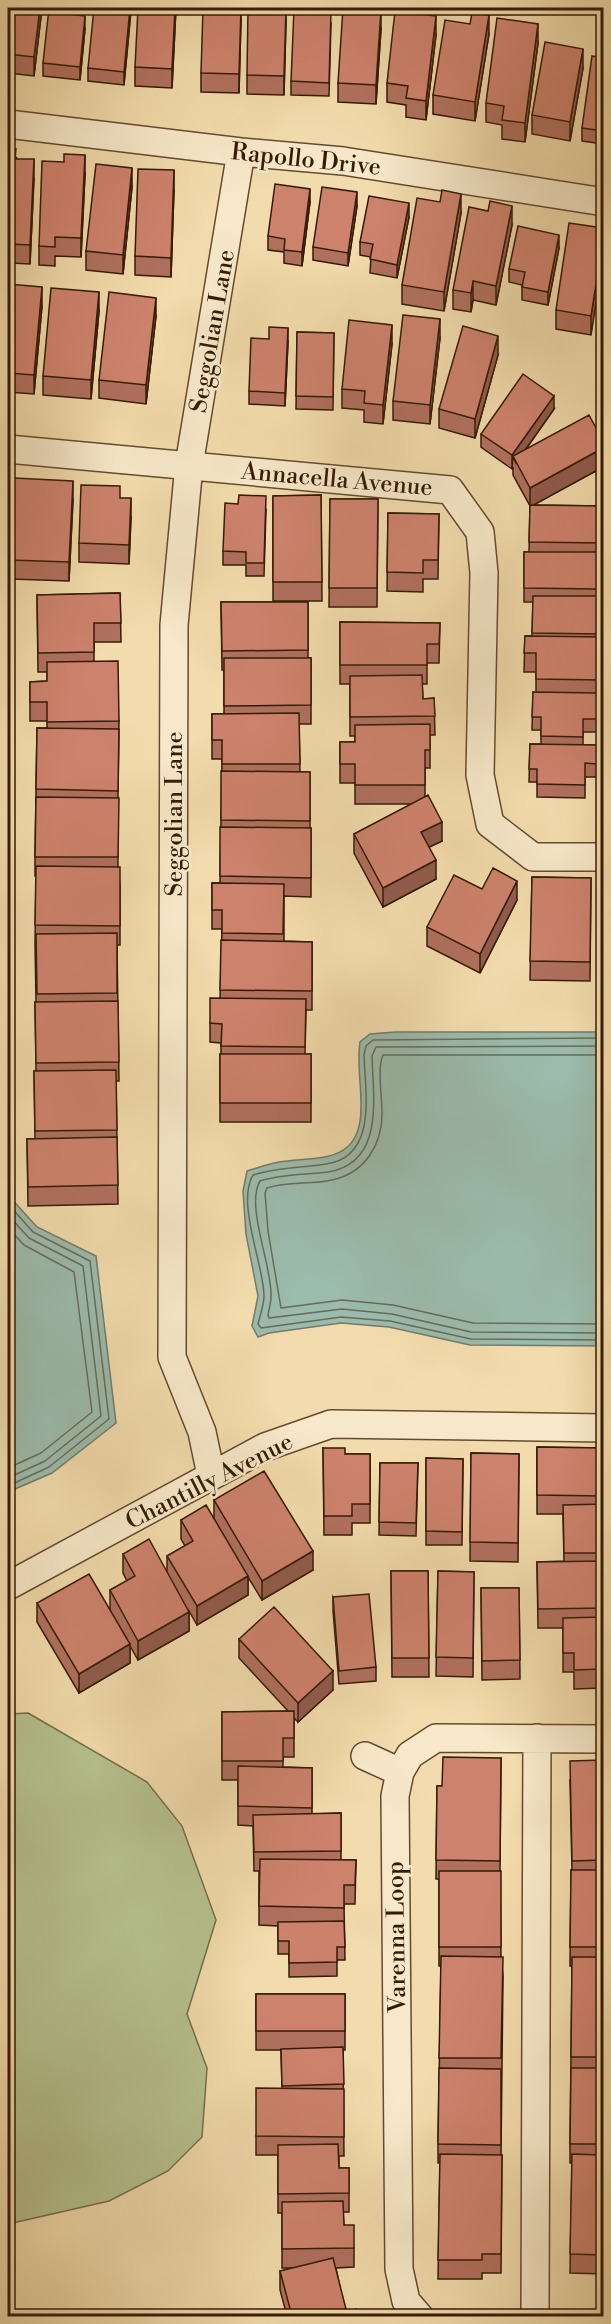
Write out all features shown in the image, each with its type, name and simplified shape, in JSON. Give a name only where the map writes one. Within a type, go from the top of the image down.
[{"type":"street","name":"Rapollo Drive","points":[[8,124],[241,152],[343,161],[603,202]]},
{"type":"street","name":"Seggolian Lane","points":[[211,1475],[202,1432],[172,1357],[174,625],[189,465],[241,152]]},
{"type":"street","name":"Annacella Avenue","points":[[8,449],[450,490],[480,532],[484,573],[480,776],[490,824],[533,857],[603,857]]},
{"type":"street","name":"Chantilly Avenue","points":[[8,1586],[265,1447],[331,1424],[603,1428]]},
{"type":"street","name":"Varenna Loop","points":[[418,2316],[406,2301],[399,2270],[394,1796],[400,1772],[410,1755],[436,1738],[603,1739]]},
{"type":"street","points":[[535,2316],[537,1738]]},
{"type":"street","points":[[365,1756],[400,1772]]},
{"type":"green space","points":[[28,1713],[147,1782],[182,1826],[216,1920],[187,2014],[207,2068],[202,2137],[168,2171],[109,2201],[8,2224],[8,1714]]},
{"type":"water","points":[[603,1032],[603,1346],[470,1345],[389,1327],[341,1323],[269,1333],[258,1337],[252,1326],[258,1296],[246,1234],[243,1191],[247,1171],[277,1162],[333,1155],[350,1144],[356,1134],[361,1112],[360,1042],[370,1034]]},
{"type":"water","points":[[8,1195],[37,1227],[96,1256],[116,1423],[52,1473],[8,1492]]},
{"type":"building","points":[[8,8],[40,8],[34,57],[8,54]]},
{"type":"building","points":[[49,8],[69,8],[68,14],[85,16],[80,67],[43,63]]},
{"type":"building","points":[[94,8],[130,8],[124,72],[88,68]]},
{"type":"building","points":[[138,8],[175,8],[172,69],[135,67]]},
{"type":"building","points":[[203,8],[241,8],[239,74],[201,73]]},
{"type":"building","points":[[248,8],[286,8],[284,76],[247,75]]},
{"type":"building","points":[[343,8],[381,10],[376,85],[338,83]]},
{"type":"building","points":[[294,9],[331,11],[329,83],[291,81]]},
{"type":"building","points":[[395,11],[436,16],[426,101],[406,98],[408,86],[387,83]]},
{"type":"building","points":[[472,13],[489,15],[475,102],[433,95],[445,20],[470,24]]},
{"type":"building","points":[[497,18],[538,24],[525,123],[502,120],[504,106],[486,103]]},
{"type":"building","points":[[545,42],[583,49],[570,122],[532,115]]},
{"type":"building","points":[[592,56],[603,58],[603,131],[582,128]]},
{"type":"building","points":[[8,148],[16,149],[15,159],[34,159],[30,245],[10,244]]},
{"type":"building","points":[[64,154],[85,155],[81,238],[55,237],[55,247],[39,246],[42,161],[64,162]]},
{"type":"building","points":[[96,164],[132,168],[123,255],[86,251]]},
{"type":"building","points":[[138,169],[174,170],[171,258],[135,256]]},
{"type":"building","points":[[275,184],[310,189],[302,252],[284,250],[285,239],[268,236]]},
{"type":"building","points":[[322,187],[357,192],[348,253],[313,247]]},
{"type":"building","points":[[442,190],[461,194],[444,292],[402,285],[417,198],[440,202]]},
{"type":"building","points":[[369,196],[409,203],[397,265],[370,259],[373,244],[360,242]]},
{"type":"building","points":[[490,201],[512,206],[496,286],[473,281],[471,293],[453,290],[469,207],[488,211]]},
{"type":"building","points":[[569,223],[603,228],[591,316],[556,310]]},
{"type":"building","points":[[518,226],[559,235],[548,292],[522,287],[525,272],[509,269]]},
{"type":"building","points":[[8,284],[42,287],[34,375],[8,373]]},
{"type":"building","points":[[51,288],[99,292],[91,380],[43,376]]},
{"type":"building","points":[[109,292],[156,298],[146,385],[99,380]]},
{"type":"building","points":[[403,315],[440,319],[430,405],[393,401]]},
{"type":"building","points":[[349,320],[392,325],[383,405],[364,403],[365,391],[342,389]]},
{"type":"building","points":[[463,326],[498,336],[475,419],[439,409]]},
{"type":"building","points":[[269,327],[288,328],[285,393],[249,391],[251,338],[269,339]]},
{"type":"building","points":[[297,332],[334,333],[333,397],[296,396]]},
{"type":"building","points":[[523,374],[554,396],[512,455],[481,434]]},
{"type":"building","points":[[589,415],[603,441],[603,448],[530,488],[513,456]]},
{"type":"building","points":[[14,478],[73,481],[69,562],[11,560]]},
{"type":"building","points":[[81,485],[120,486],[120,498],[131,498],[129,545],[79,543]]},
{"type":"building","points":[[239,495],[266,496],[264,563],[246,563],[246,552],[223,551],[225,503],[238,504]]},
{"type":"building","points":[[321,495],[322,582],[273,582],[273,496]]},
{"type":"building","points":[[330,499],[378,499],[377,588],[329,588]]},
{"type":"building","points":[[530,505],[603,506],[603,543],[529,542]]},
{"type":"building","points":[[388,513],[439,514],[438,560],[423,560],[423,573],[387,572]]},
{"type":"building","points":[[524,552],[599,552],[598,589],[524,588]]},
{"type":"building","points":[[120,593],[121,623],[94,623],[94,652],[38,653],[37,595]]},
{"type":"building","points":[[533,596],[603,596],[602,634],[532,633]]},
{"type":"building","points":[[221,602],[308,602],[308,650],[222,651]]},
{"type":"building","points":[[340,622],[440,623],[439,644],[427,644],[427,665],[340,665]]},
{"type":"building","points":[[525,636],[603,637],[603,680],[536,679],[536,653],[524,653]]},
{"type":"building","points":[[224,658],[311,658],[311,705],[224,706]]},
{"type":"building","points":[[118,661],[119,721],[47,722],[47,702],[30,702],[30,682],[47,681],[47,662]]},
{"type":"building","points":[[422,675],[423,699],[434,698],[435,716],[350,717],[350,676]]},
{"type":"building","points":[[533,692],[597,693],[597,719],[583,719],[583,737],[541,736],[541,717],[532,717]]},
{"type":"building","points":[[299,713],[300,764],[222,764],[222,740],[212,740],[212,714]]},
{"type":"building","points":[[430,724],[430,750],[425,750],[425,785],[355,785],[355,764],[340,764],[340,742],[355,742],[355,725]]},
{"type":"building","points":[[37,728],[119,729],[118,791],[36,789]]},
{"type":"building","points":[[530,744],[597,745],[597,764],[585,763],[585,785],[537,784],[537,769],[529,769]]},
{"type":"building","points":[[221,771],[310,772],[310,821],[221,820]]},
{"type":"building","points":[[428,795],[442,822],[421,832],[436,860],[383,888],[354,834]]},
{"type":"building","points":[[36,797],[119,798],[118,857],[35,857]]},
{"type":"building","points":[[220,827],[311,828],[311,878],[220,876]]},
{"type":"building","points":[[36,866],[120,867],[120,926],[35,925]]},
{"type":"building","points":[[493,868],[517,881],[480,954],[427,927],[454,875],[482,889]]},
{"type":"building","points":[[532,877],[591,878],[590,962],[530,961]]},
{"type":"building","points":[[599,878],[603,878],[603,959],[600,959]]},
{"type":"building","points":[[212,883],[284,884],[283,934],[222,933],[222,910],[212,910]]},
{"type":"building","points":[[117,933],[117,993],[37,994],[36,934]]},
{"type":"building","points":[[221,940],[312,942],[312,991],[220,990]]},
{"type":"building","points":[[210,998],[306,999],[305,1047],[221,1046],[222,1024],[210,1023]]},
{"type":"building","points":[[118,1001],[119,1062],[36,1063],[35,1002]]},
{"type":"building","points":[[220,1054],[311,1054],[311,1103],[220,1103]]},
{"type":"building","points":[[116,1070],[117,1130],[35,1131],[34,1071]]},
{"type":"building","points":[[117,1137],[118,1185],[28,1187],[27,1139]]},
{"type":"building","points":[[537,1447],[603,1448],[603,1496],[537,1495]]},
{"type":"building","points":[[323,1448],[345,1448],[345,1454],[370,1454],[370,1504],[352,1504],[352,1516],[324,1516]]},
{"type":"building","points":[[471,1453],[519,1454],[518,1543],[470,1542]]},
{"type":"building","points":[[426,1458],[463,1459],[462,1532],[426,1531]]},
{"type":"building","points":[[380,1463],[418,1463],[416,1523],[379,1522]]},
{"type":"building","points":[[264,1471],[313,1551],[262,1581],[214,1500]]},
{"type":"building","points":[[603,1504],[603,1553],[564,1553],[563,1505]]},
{"type":"building","points":[[206,1505],[248,1576],[197,1606],[167,1556],[193,1541],[181,1520]]},
{"type":"building","points":[[149,1539],[189,1612],[138,1641],[110,1590],[135,1576],[123,1554]]},
{"type":"building","points":[[603,1561],[603,1608],[538,1609],[537,1562]]},
{"type":"building","points":[[391,1571],[428,1571],[429,1658],[392,1658]]},
{"type":"building","points":[[438,1571],[474,1572],[473,1658],[436,1657]]},
{"type":"building","points":[[89,1574],[130,1644],[79,1674],[37,1603]]},
{"type":"building","points":[[481,1588],[519,1588],[520,1660],[482,1661]]},
{"type":"building","points":[[369,1594],[376,1667],[339,1671],[333,1597]]},
{"type":"building","points":[[274,1607],[333,1671],[298,1703],[239,1639]]},
{"type":"building","points":[[603,1617],[603,1669],[574,1670],[574,1653],[563,1653],[563,1618]]},
{"type":"building","points":[[294,1711],[294,1738],[283,1738],[283,1761],[222,1761],[222,1712]]},
{"type":"building","points":[[443,1757],[501,1758],[500,1861],[436,1860],[437,1786],[442,1786]]},
{"type":"building","points":[[603,1760],[603,1860],[572,1861],[570,1761]]},
{"type":"building","points":[[238,1766],[312,1768],[312,1808],[238,1806]]},
{"type":"building","points":[[341,1813],[341,1851],[254,1852],[253,1815]]},
{"type":"building","points":[[260,1859],[356,1860],[355,1885],[344,1885],[344,1908],[259,1906]]},
{"type":"building","points":[[571,1870],[603,1870],[603,1947],[570,1947]]},
{"type":"building","points":[[439,1871],[501,1871],[501,1947],[439,1947]]},
{"type":"building","points":[[344,1921],[345,1947],[337,1947],[337,1962],[289,1963],[289,1941],[278,1941],[278,1922]]},
{"type":"building","points":[[441,1956],[503,1957],[501,2058],[439,2058]]},
{"type":"building","points":[[572,1957],[603,1957],[603,2057],[571,2057]]},
{"type":"building","points":[[256,1994],[345,1994],[345,2031],[256,2031]]},
{"type":"building","points":[[343,2047],[344,2084],[282,2086],[281,2049]]},
{"type":"building","points":[[439,2068],[501,2069],[501,2145],[438,2144]]},
{"type":"building","points":[[571,2068],[603,2068],[603,2144],[570,2144]]},
{"type":"building","points":[[256,2088],[344,2089],[344,2137],[256,2136]]},
{"type":"building","points":[[338,2144],[339,2168],[349,2168],[349,2193],[278,2194],[278,2145]]},
{"type":"building","points":[[440,2154],[502,2155],[501,2254],[482,2254],[482,2260],[438,2260]]},
{"type":"building","points":[[572,2154],[603,2155],[603,2255],[570,2254]]},
{"type":"building","points":[[343,2201],[344,2225],[354,2225],[354,2248],[282,2249],[282,2202]]},
{"type":"building","points":[[333,2258],[346,2309],[314,2316],[292,2316],[280,2271]]},
{"type":"building","points":[[356,2309],[367,2316],[350,2316]]}]
